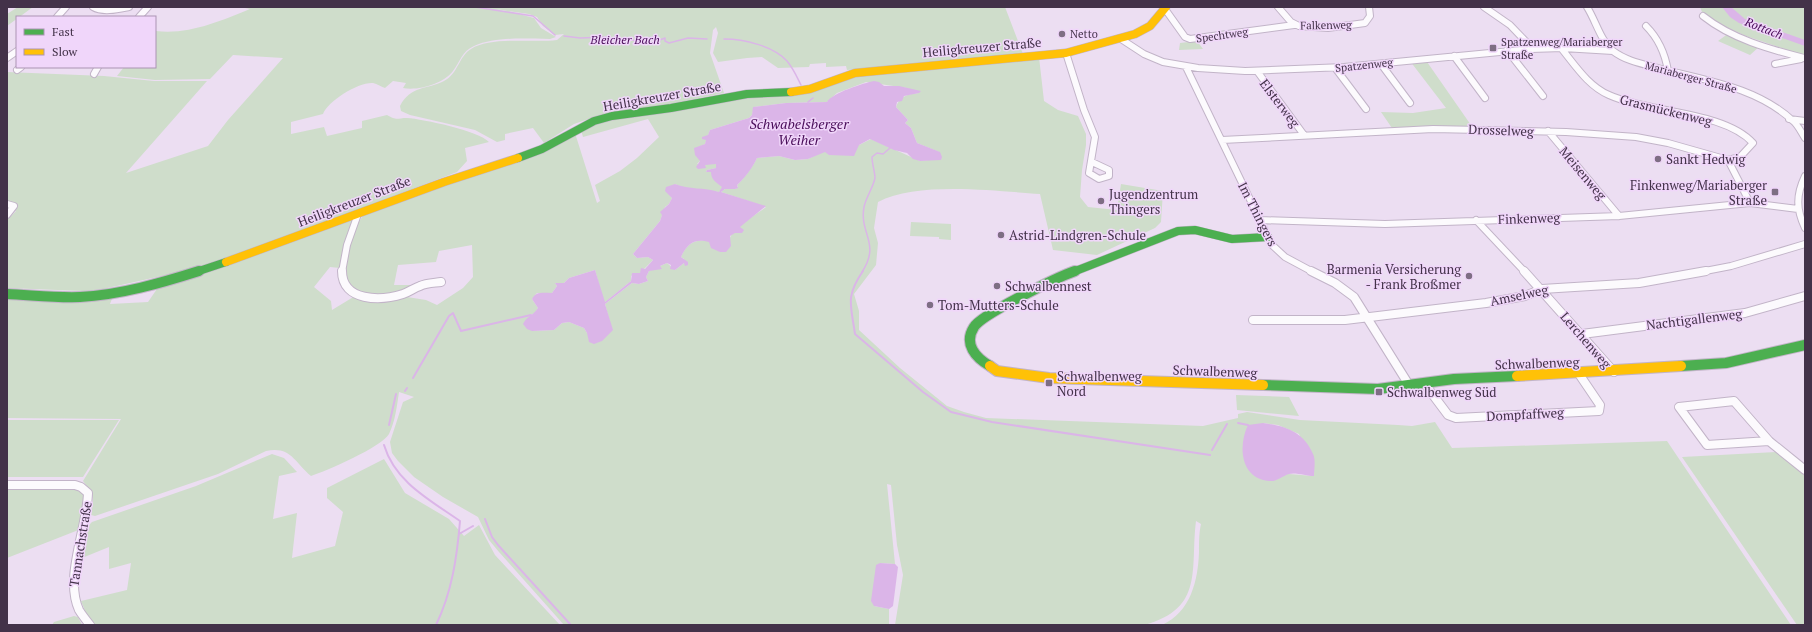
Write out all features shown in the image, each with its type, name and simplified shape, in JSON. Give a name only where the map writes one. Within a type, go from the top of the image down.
[{"type":"street","points":[[58,16],[66,7]]},
{"type":"street","points":[[94,7],[113,10],[129,7]]},
{"type":"street","points":[[140,16],[148,7]]},
{"type":"street","name":"Falkenweg","points":[[1278,7],[1294,25],[1306,27],[1355,25],[1369,20],[1369,7]]},
{"type":"street","points":[[1484,7],[1510,25],[1532,49]]},
{"type":"street","name":"Mariaberger Straße","points":[[1587,7],[1605,44],[1613,51],[1626,58],[1668,71],[1746,92],[1770,105],[1789,119],[1805,138]]},
{"type":"street","name":"Spechtweg","points":[[1166,8],[1185,37],[1190,39],[1294,25]]},
{"type":"street","name":"Heiligkreuzer Straße","points":[[7,294],[79,297],[118,291],[184,276],[220,265],[462,174],[536,151],[594,121],[612,116],[672,108],[748,94],[794,92],[810,89],[855,73],[1066,53],[1121,39],[1150,26],[1166,8]]},
{"type":"street","points":[[1703,16],[1715,25],[1736,34],[1784,53],[1804,58]]},
{"type":"street","points":[[1646,26],[1654,34],[1663,49],[1668,71]]},
{"type":"street","name":"Spatzenweg","points":[[1121,39],[1151,58],[1186,67],[1208,70],[1257,71],[1336,68],[1507,50],[1561,48],[1613,51]]},
{"type":"street","name":"Grasmückenweg","points":[[1561,48],[1587,79],[1606,94],[1630,103],[1729,126],[1748,136],[1753,143],[1744,154],[1736,159],[1728,160]]},
{"type":"street","points":[[1507,50],[1543,96]]},
{"type":"street","points":[[7,58],[16,52]]},
{"type":"street","points":[[1066,53],[1084,110],[1095,138],[1092,162]]},
{"type":"street","points":[[1454,56],[1485,98]]},
{"type":"street","points":[[1775,64],[1804,58]]},
{"type":"street","points":[[1382,64],[1410,103]]},
{"type":"street","name":"Im Thingers","points":[[1186,67],[1272,245],[1284,257],[1346,289],[1354,297],[1409,384]]},
{"type":"street","points":[[94,74],[97,68]]},
{"type":"street","points":[[1336,68],[1366,109]]},
{"type":"street","name":"Elsterweg","points":[[1257,71],[1304,135]]},
{"type":"street","points":[[1789,119],[1805,121]]},
{"type":"street","name":"Drosselweg","points":[[1222,140],[1434,129],[1609,133],[1668,143],[1728,160]]},
{"type":"street","name":"Meisenweg","points":[[1548,131],[1618,216]]},
{"type":"street","points":[[1728,160],[1733,166],[1743,192],[1750,203]]},
{"type":"street","points":[[1805,176],[1796,194],[1798,208],[1805,228]]},
{"type":"street","name":"Finkenweg","points":[[1260,220],[1355,224],[1618,216],[1750,203],[1798,208]]},
{"type":"street","points":[[7,204],[14,206],[14,208],[7,215]]},
{"type":"street","points":[[358,214],[349,238],[343,264],[342,278],[345,284],[354,293],[362,296],[392,296],[411,291],[417,286],[441,282]]},
{"type":"street","name":"Lerchenweg","points":[[1476,220],[1542,289],[1614,372]]},
{"type":"street","name":"Schwalbenweg","points":[[1268,237],[1232,239],[1186,229],[1178,230],[1146,242],[1064,275],[998,309],[974,326],[970,338],[972,351],[978,359],[997,371],[1049,378],[1320,388],[1378,388],[1454,379],[1614,372],[1726,363],[1805,345]]},
{"type":"street","name":"Amselweg","points":[[1253,320],[1312,322],[1345,320],[1486,303],[1525,296],[1542,289],[1639,283],[1731,266],[1805,244]]},
{"type":"street","name":"Nachtigallenweg","points":[[1582,334],[1745,314],[1805,296]]},
{"type":"street","name":"Dompfaffweg","points":[[1424,383],[1448,415],[1456,418],[1599,411],[1600,405],[1579,374]]},
{"type":"street","points":[[1769,441],[1707,445],[1680,407],[1734,401],[1769,441],[1805,470]]},
{"type":"street","name":"Tannachstraße","points":[[7,485],[75,485],[81,487],[88,493],[88,505],[76,560],[73,592],[82,616],[90,625]]},
{"type":"green space","points":[[18,7],[33,7],[21,16],[16,16],[16,19],[7,26],[7,14]]},
{"type":"green space","points":[[240,7],[473,7],[503,10],[534,18],[541,28],[556,37],[550,39],[502,39],[483,43],[470,48],[449,76],[430,86],[409,89],[403,88],[406,83],[393,81],[385,88],[373,83],[367,84],[344,93],[326,109],[323,114],[291,122],[291,134],[324,127],[327,136],[362,128],[362,121],[387,115],[395,119],[415,119],[450,126],[474,134],[489,142],[465,148],[467,161],[457,172],[278,240],[219,261],[184,271],[103,289],[83,291],[7,288],[7,220],[16,211],[7,206],[7,72],[104,76],[154,81],[207,81],[126,173],[208,146],[228,120],[283,58],[233,55],[210,79],[155,80],[117,76],[123,68],[156,68],[156,31],[168,32],[192,29],[216,22],[250,9]]},
{"type":"green space","points":[[478,7],[1005,7],[1023,54],[847,70],[846,66],[826,67],[826,63],[810,64],[809,67],[778,68],[762,57],[718,62],[713,53],[718,33],[716,27],[713,30],[710,53],[724,93],[670,104],[609,112],[574,124],[544,143],[533,128],[505,134],[505,140],[497,142],[475,130],[410,115],[401,111],[400,106],[404,99],[414,91],[438,84],[449,78],[456,70],[467,52],[479,45],[501,41],[557,40],[564,34],[555,35],[543,26],[537,17],[529,14]]},
{"type":"green space","points":[[1700,7],[1805,7],[1805,56],[1746,36],[1704,17]]},
{"type":"green space","points":[[1729,33],[1760,46],[1750,55],[1718,41]]},
{"type":"green space","points":[[1197,41],[1203,49],[1179,50],[1180,43]]},
{"type":"green space","points":[[1039,57],[1044,101],[1058,110],[1078,116],[1086,134],[1080,197],[1088,207],[1117,210],[1121,184],[1163,191],[1161,222],[1155,228],[1097,255],[1053,250],[1040,194],[935,189],[913,191],[878,202],[874,228],[878,243],[876,265],[854,294],[859,311],[859,330],[900,368],[947,406],[986,418],[1203,426],[1238,418],[1238,414],[1247,412],[1300,420],[1412,426],[1435,422],[1452,448],[1667,441],[1791,625],[1162,625],[1180,612],[1191,594],[1197,573],[1201,524],[1196,521],[1193,570],[1191,585],[1186,597],[1177,609],[1164,618],[1144,625],[895,625],[903,575],[897,545],[891,485],[887,484],[895,564],[880,563],[874,606],[889,609],[889,625],[564,625],[489,540],[478,517],[443,497],[414,477],[392,453],[390,442],[403,402],[414,397],[399,392],[393,424],[389,434],[384,439],[365,452],[311,476],[292,456],[287,453],[274,450],[266,451],[218,474],[95,516],[91,515],[93,500],[92,493],[83,481],[121,419],[7,418],[7,297],[113,296],[110,304],[148,302],[159,286],[353,218],[354,219],[340,268],[330,267],[314,287],[331,301],[332,310],[355,296],[385,299],[407,297],[426,300],[437,305],[463,288],[473,277],[472,245],[439,251],[436,262],[398,265],[394,285],[413,285],[402,293],[364,295],[351,288],[345,277],[350,244],[356,227],[365,214],[464,176],[523,160],[575,133],[597,203],[600,201],[595,185],[620,171],[637,158],[659,137],[648,119],[583,137],[581,130],[615,118],[672,111],[749,96],[811,92],[862,75]],"holes":[[[866,82],[907,88],[919,93],[905,96],[900,100],[896,107],[908,120],[905,123],[911,128],[917,143],[939,152],[928,160],[920,161],[871,139],[859,145],[822,152],[808,159],[795,160],[779,156],[757,158],[748,173],[737,185],[738,187],[735,189],[725,189],[721,192],[766,207],[734,231],[729,242],[707,240],[695,242],[685,249],[681,257],[684,259],[684,263],[675,270],[667,263],[649,271],[646,277],[648,281],[639,284],[632,283],[605,304],[612,330],[587,333],[584,328],[569,322],[562,323],[554,330],[532,331],[530,315],[535,313],[538,308],[532,299],[537,293],[552,293],[557,286],[555,283],[564,283],[569,278],[595,270],[604,303],[631,281],[631,276],[636,273],[640,273],[653,260],[648,257],[637,258],[633,254],[660,221],[665,207],[669,204],[672,198],[669,194],[675,184],[685,188],[719,192],[723,187],[712,172],[706,172],[707,170],[716,168],[716,164],[697,164],[700,161],[699,147],[705,144],[710,130],[749,118],[752,115],[754,107],[786,103],[827,102],[837,93]],[[1263,423],[1278,425],[1299,434],[1313,476],[1289,474]]]},
{"type":"green space","points":[[1425,59],[1473,128],[1394,131],[1381,112],[1413,113],[1446,108],[1410,61]]},
{"type":"green space","points":[[911,222],[951,224],[951,240],[939,239],[939,237],[910,236]]},
{"type":"green space","points":[[1236,395],[1289,397],[1299,416],[1237,410]]},
{"type":"green space","points":[[7,420],[119,420],[83,477],[7,477]]},
{"type":"green space","points":[[1776,452],[1805,476],[1805,625],[1797,625],[1682,457]]},
{"type":"green space","points":[[272,454],[284,458],[297,472],[279,476],[273,519],[297,513],[292,558],[335,546],[343,512],[327,498],[327,488],[384,459],[405,493],[449,519],[464,536],[479,525],[495,555],[560,625],[96,625],[90,620],[81,601],[127,590],[131,563],[109,569],[109,547],[82,558],[87,527],[92,522],[196,486]]},
{"type":"green space","points":[[7,488],[75,489],[82,491],[85,495],[81,529],[7,558]]},
{"type":"green space","points":[[74,616],[78,617],[82,625],[52,625],[54,622]]},
{"type":"water","name":"Schwabelsberger Weiher","points":[[874,81],[879,82],[884,86],[899,86],[921,91],[919,93],[904,96],[902,101],[897,102],[896,107],[908,120],[905,123],[911,128],[917,143],[940,152],[942,157],[941,160],[920,161],[913,159],[907,153],[894,150],[870,139],[859,145],[854,156],[829,155],[825,152],[808,159],[795,160],[779,156],[757,158],[743,180],[737,185],[738,188],[725,189],[721,192],[766,206],[740,227],[744,230],[742,233],[735,233],[730,236],[731,246],[726,252],[720,252],[711,248],[709,242],[699,241],[692,243],[681,257],[688,262],[688,265],[685,266],[684,263],[675,270],[670,269],[671,265],[667,263],[660,266],[662,269],[649,271],[646,277],[648,281],[639,284],[632,283],[605,304],[613,330],[602,341],[594,344],[589,342],[584,328],[569,322],[562,323],[554,330],[532,331],[527,329],[523,324],[526,319],[538,308],[532,299],[534,296],[540,293],[552,293],[557,286],[555,283],[564,283],[569,278],[595,270],[605,302],[631,281],[632,273],[640,273],[641,268],[645,269],[653,260],[648,257],[637,258],[633,254],[660,221],[662,215],[660,212],[669,204],[672,198],[665,191],[666,187],[675,184],[719,192],[722,187],[713,179],[711,172],[706,172],[707,170],[716,168],[716,164],[705,165],[706,168],[698,169],[696,167],[700,161],[695,155],[694,148],[705,144],[706,140],[702,139],[702,137],[708,135],[710,130],[749,118],[752,115],[753,107],[786,103],[827,102],[841,92]]},
{"type":"water","points":[[1263,423],[1286,428],[1299,435],[1304,440],[1314,456],[1314,476],[1292,474],[1286,475],[1275,481],[1269,481],[1259,479],[1252,474],[1247,468],[1244,460],[1243,442],[1248,425]]},
{"type":"water","points":[[880,563],[895,564],[898,567],[893,606],[889,609],[874,606],[871,601],[876,565]]},
{"type":"waterway","name":"Bleicher Bach","points":[[475,7],[533,16],[555,35]]},
{"type":"waterway","name":"Rottach","points":[[1726,7],[1733,15],[1742,21],[1805,43]]},
{"type":"waterway","name":"Bleicher Bach","points":[[564,36],[580,38],[607,37],[607,40],[615,38],[619,41],[657,37],[657,41],[665,38],[665,41],[669,43],[688,38],[707,39]]},
{"type":"waterway","name":"Bleicher Bach","points":[[724,39],[740,40],[758,44],[774,51],[787,61],[801,85]]},
{"type":"waterway","name":"Bleicher Bach","points":[[808,102],[813,98]]},
{"type":"waterway","points":[[862,272],[870,253],[870,246],[863,216],[865,203],[875,178],[872,157],[877,153],[883,154],[890,148]]},
{"type":"waterway","points":[[863,271],[857,280],[851,301],[855,334],[923,392],[951,412],[992,422],[1210,455]]},
{"type":"waterway","points":[[413,378],[449,316],[453,313],[461,331],[531,315]]},
{"type":"waterway","points":[[389,425],[396,394]]},
{"type":"waterway","points":[[1238,423],[1248,425]]},
{"type":"waterway","points":[[1212,450],[1227,424]]},
{"type":"waterway","points":[[384,445],[396,470],[405,480],[415,489],[460,521],[453,574],[442,613],[436,625]]},
{"type":"waterway","points":[[485,519],[492,537],[498,545],[570,624]]},
{"type":"waterway","points":[[459,534],[473,526]]},
{"type":"traffic: fast","points":[[518,158],[542,149],[594,121],[612,116],[671,108],[747,94],[791,92]]},
{"type":"traffic: fast","points":[[990,366],[978,359],[972,351],[970,338],[974,326],[998,309],[1064,275],[1178,231],[1195,230],[1232,239],[1268,237]]},
{"type":"traffic: fast","points":[[7,294],[62,297],[99,295],[155,284],[226,262]]},
{"type":"traffic: fast","points":[[1681,366],[1726,363],[1805,345]]},
{"type":"traffic: fast","points":[[1263,385],[1378,389],[1454,379],[1517,376]]},
{"type":"traffic: slow","points":[[791,92],[810,89],[855,73],[1066,53],[1135,34],[1150,26],[1166,7]]},
{"type":"traffic: slow","points":[[226,262],[444,182],[518,158]]},
{"type":"traffic: slow","points":[[990,366],[997,371],[1049,378],[1263,385]]},
{"type":"traffic: slow","points":[[1517,376],[1681,366]]},
{"type":"place","name":"Netto","points":[[1062,34]]},
{"type":"place","name":"Spatzenweg/Mariaberger Straße","points":[[1493,48]]},
{"type":"place","name":"Sankt Hedwig","points":[[1658,159]]},
{"type":"place","name":"Finkenweg/Mariaberger Straße","points":[[1775,192]]},
{"type":"place","name":"Jugendzentrum Thingers","points":[[1101,201]]},
{"type":"place","name":"Astrid-Lindgren-Schule","points":[[1001,235]]},
{"type":"place","name":"Barmenia Versicherung - Frank Broßmer","points":[[1469,276]]},
{"type":"place","name":"Schwalbennest","points":[[997,286]]},
{"type":"place","name":"Tom-Mutters-Schule","points":[[930,305]]},
{"type":"place","name":"Schwalbenweg Nord","points":[[1049,383]]},
{"type":"place","name":"Schwalbenweg Süd","points":[[1379,392]]}]
